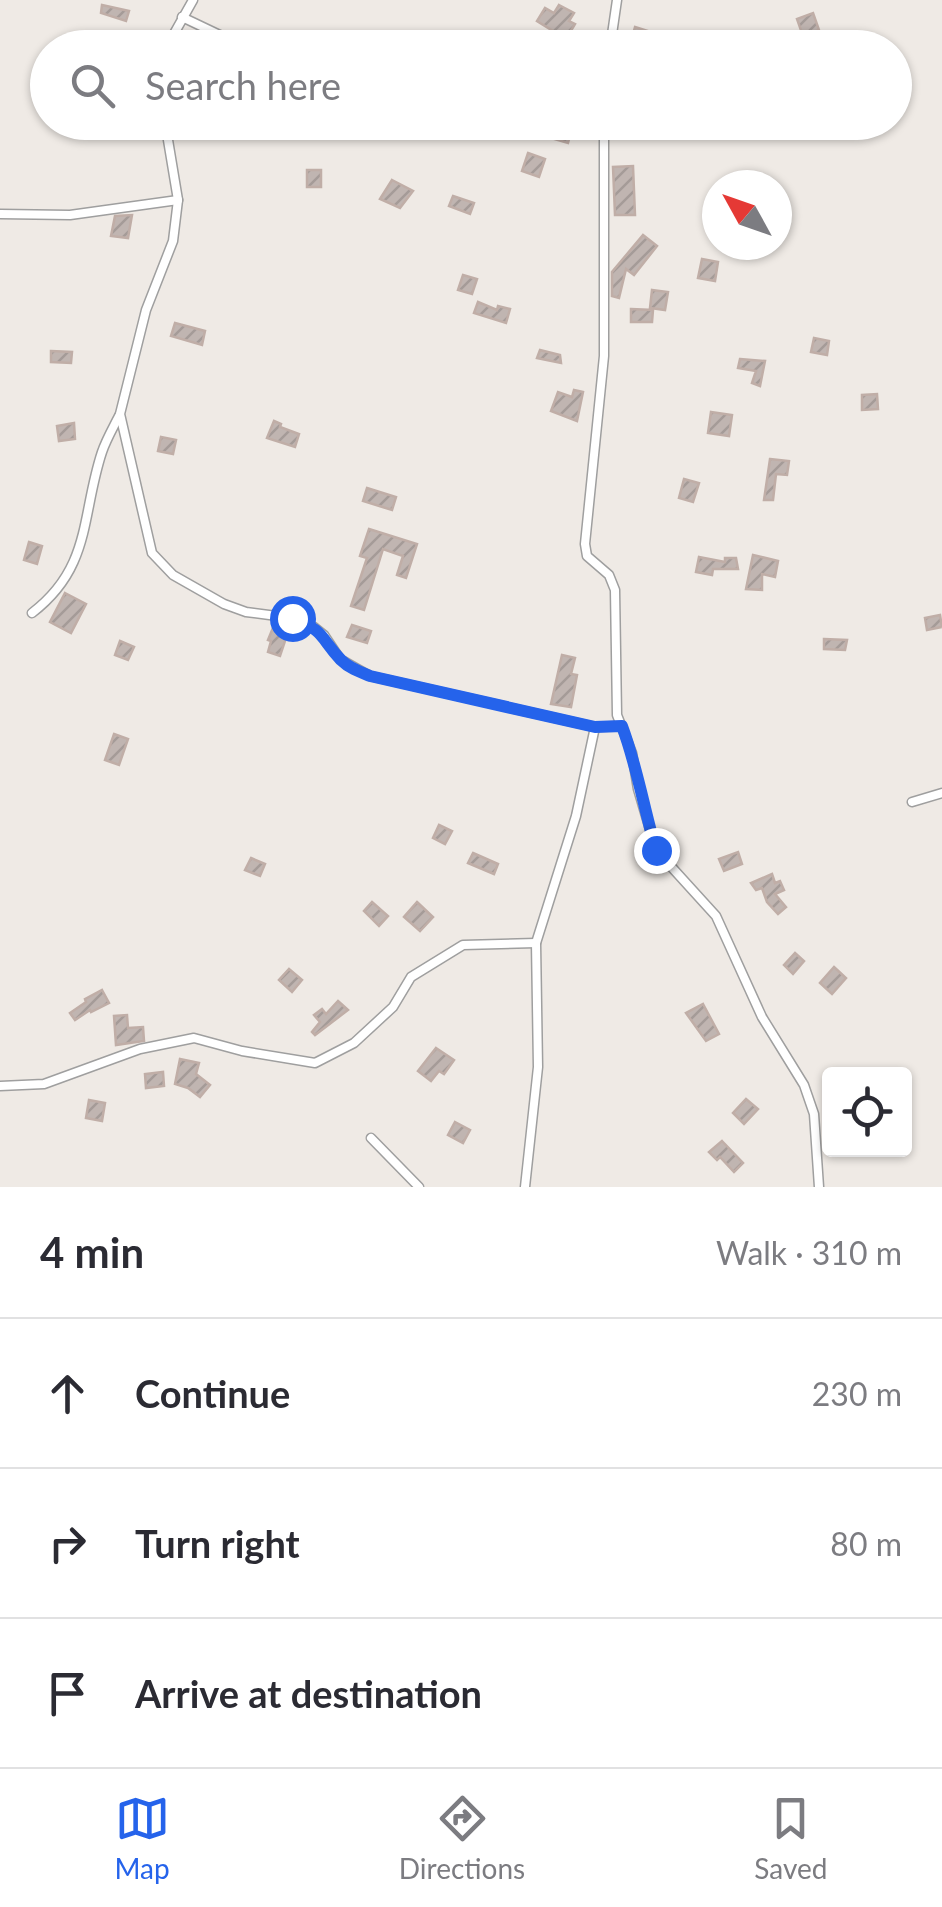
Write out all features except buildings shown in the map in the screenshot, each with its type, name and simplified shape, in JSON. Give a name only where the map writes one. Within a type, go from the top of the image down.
[{"type":"street","points":[[175,30],[193,0]]},
{"type":"street","points":[[613,30],[617,0]]},
{"type":"street","points":[[182,17],[209,30]]},
{"type":"street","points":[[32,613],[52,598],[80,551],[102,451],[120,414],[146,310],[173,241],[178,200],[168,140]]},
{"type":"street","points":[[604,140],[604,356],[585,544],[587,556],[609,575],[615,590],[617,715],[632,752],[638,790],[656,850],[716,916],[762,1017],[804,1085],[814,1114],[819,1187]]},
{"type":"street","points":[[0,214],[70,215],[178,200]]},
{"type":"street","points":[[120,414],[152,553],[173,575],[246,612],[292,618],[314,626],[340,659],[370,676],[595,727],[622,726]]},
{"type":"street","points":[[525,1187],[538,1067],[536,943],[576,816],[595,727]]},
{"type":"street","points":[[912,802],[942,793]]},
{"type":"street","points":[[0,1086],[44,1084],[140,1050],[194,1038],[314,1063],[354,1044],[393,1007],[411,978],[463,944],[536,943]]},
{"type":"street","points":[[372,1138],[418,1187]]},
{"type":"route","points":[[292,618],[314,626],[340,659],[370,676],[595,727],[622,726],[656,850]]}]
